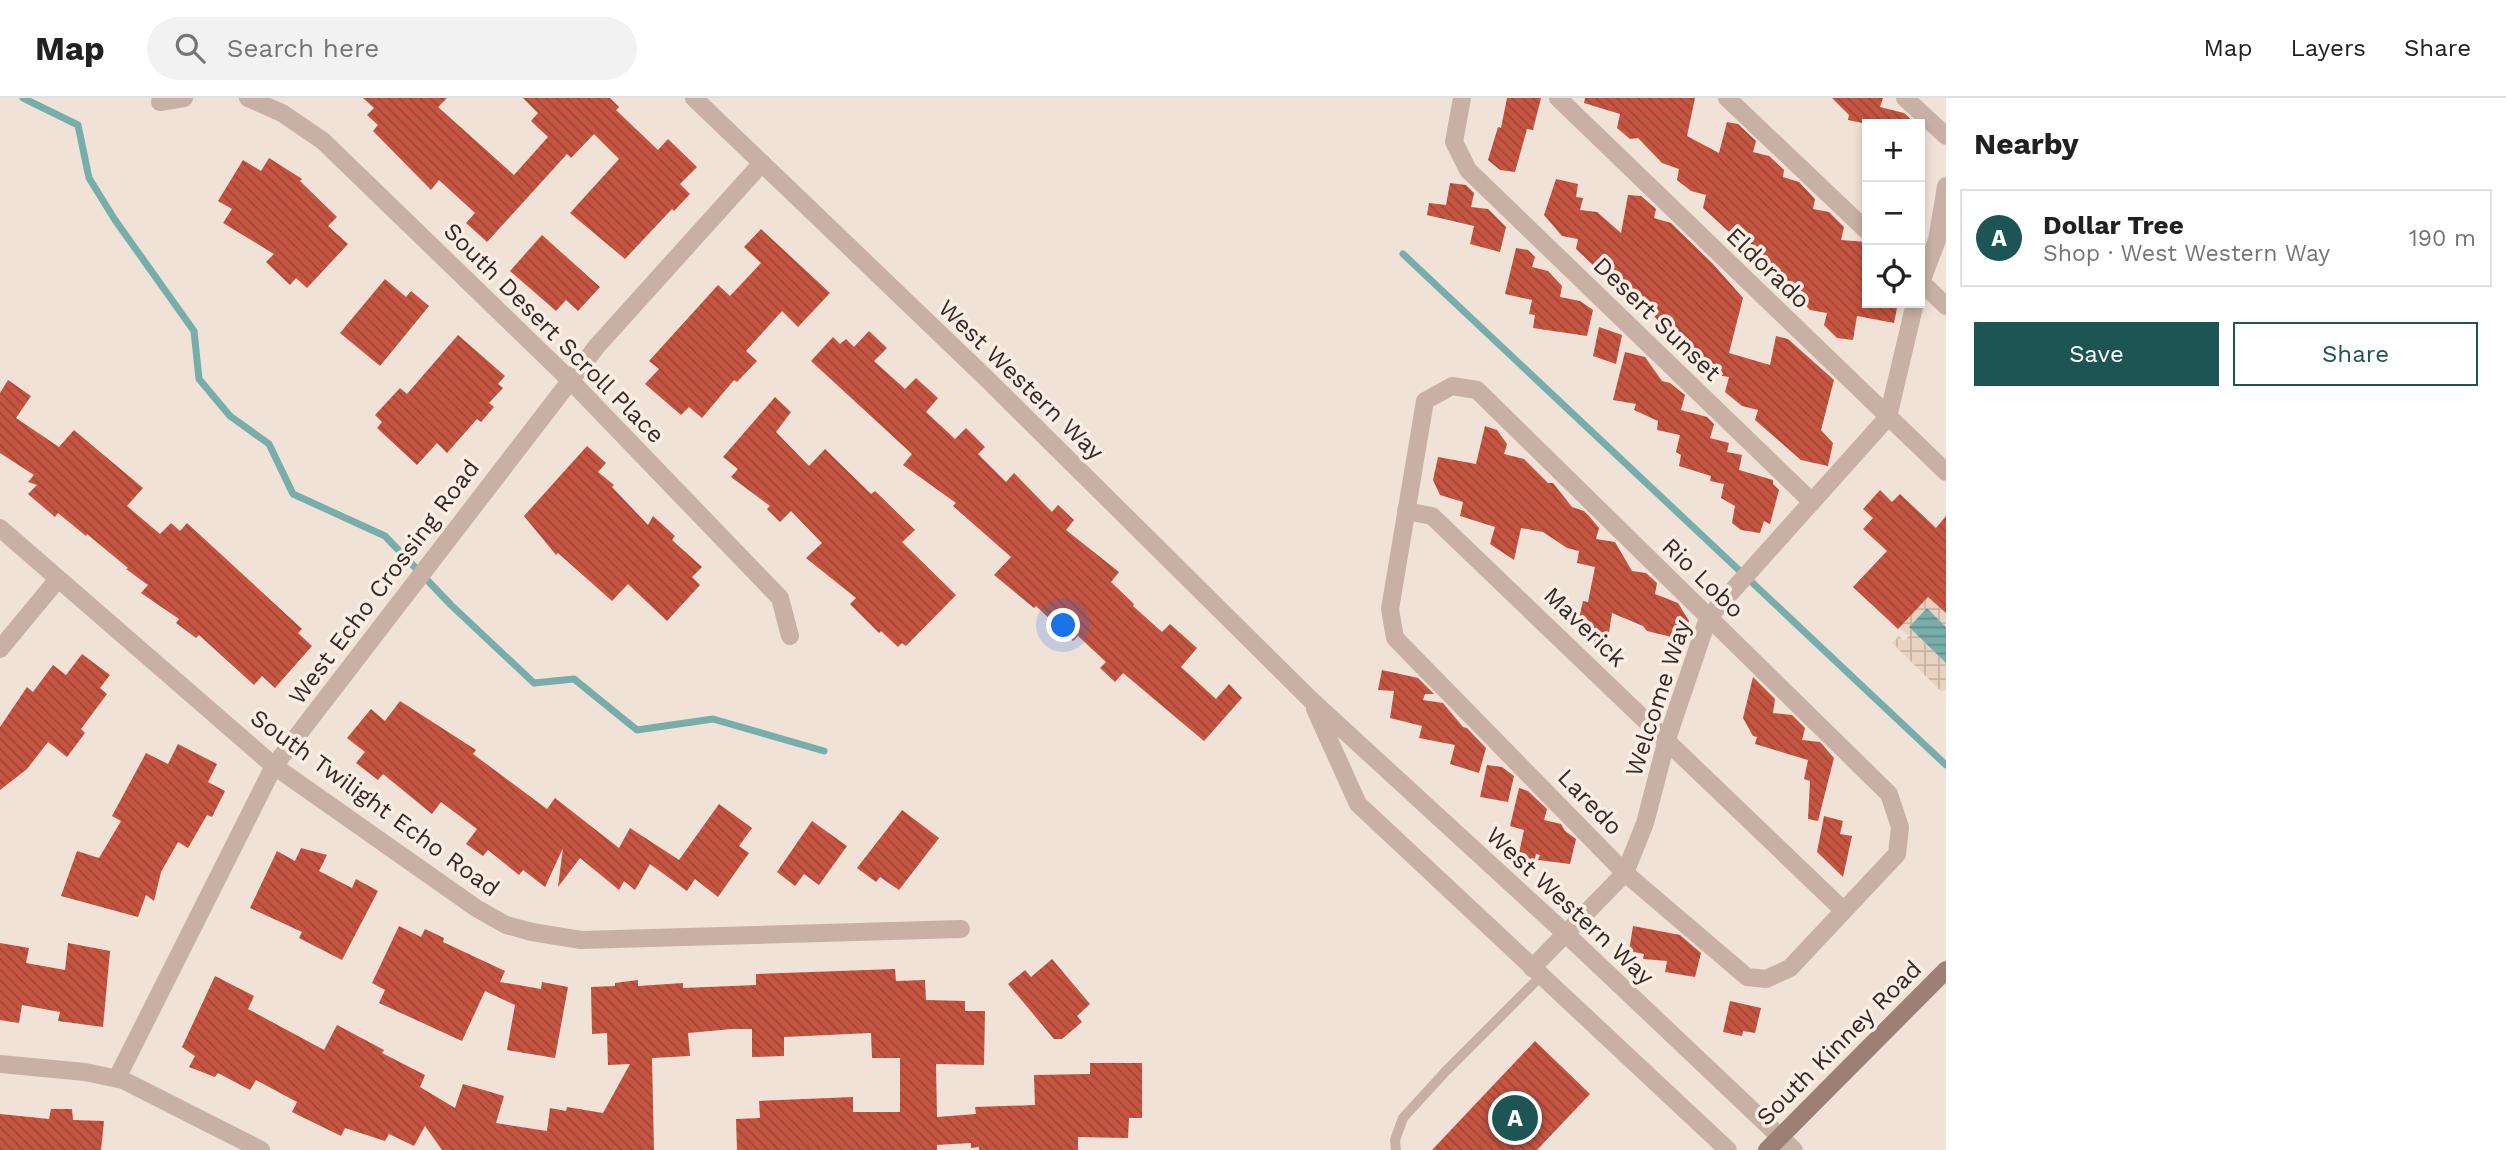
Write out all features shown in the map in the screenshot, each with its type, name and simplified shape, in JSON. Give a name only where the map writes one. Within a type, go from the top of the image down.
[{"type":"main road","name":"South Kinney Road","points":[[1768,1150],[1946,970]]},
{"type":"street","points":[[160,102],[184,98]]},
{"type":"street","name":"South Desert Scroll Place","points":[[248,98],[282,113],[323,141],[570,380],[780,598],[790,636]]},
{"type":"street","name":"West Western Way","points":[[694,98],[987,379],[1311,700],[1566,934],[1794,1150]]},
{"type":"street","name":"Desert Sunset","points":[[1462,98],[1454,142],[1468,170],[1812,502]]},
{"type":"street","name":"Eldorado","points":[[1558,98],[1946,471]]},
{"type":"street","points":[[1727,98],[1862,226]]},
{"type":"street","points":[[1905,98],[1946,136]]},
{"type":"street","name":"West Echo Crossing Road","points":[[117,1078],[274,766],[597,346],[762,163]]},
{"type":"street","points":[[1925,270],[1937,240],[1946,186]]},
{"type":"street","points":[[1925,287],[1946,306]]},
{"type":"street","name":"Welcome Way","points":[[1536,972],[1566,934],[1625,873],[1644,823],[1667,739],[1708,618],[1888,417],[1914,308]]},
{"type":"street","name":"Rio Lobo","points":[[1406,511],[1425,401],[1451,386],[1477,390],[1889,794],[1900,827],[1897,854],[1843,910]]},
{"type":"street","name":"Laredo","points":[[1406,511],[1390,610],[1395,638],[1625,873],[1747,977],[1766,979],[1790,968],[1843,910]]},
{"type":"street","name":"Maverick","points":[[1406,511],[1432,516],[1843,910]]},
{"type":"street","name":"South Twilight Echo Road","points":[[0,528],[274,766],[476,908],[506,925],[581,940],[961,929]]},
{"type":"street","points":[[0,649],[58,579]]},
{"type":"street","name":"West Western Way","points":[[1311,700],[1358,804],[1728,1150]]},
{"type":"street","points":[[0,1064],[85,1072],[117,1078],[261,1150]]},
{"type":"lane","points":[[1396,1150],[1395,1140],[1403,1118],[1536,972]]},
{"type":"shaded area","points":[[1928,597],[1946,613],[1946,627],[1927,608],[1909,627],[1946,663],[1946,688],[1942,692],[1892,643],[1899,636],[1904,641],[1909,636],[1899,627]]},
{"type":"water","points":[[1927,608],[1946,627],[1946,663],[1909,627]]},
{"type":"building","points":[[363,98],[447,98],[438,107],[514,175],[548,137],[531,121],[538,113],[523,98],[610,98],[619,107],[616,110],[658,150],[668,139],[697,167],[680,184],[690,194],[674,211],[672,209],[625,259],[570,213],[619,159],[594,134],[571,158],[567,154],[487,242],[466,223],[475,213],[439,180],[431,190],[373,131],[378,125],[367,115],[374,108]]},
{"type":"building","points":[[1507,98],[1541,98],[1533,130],[1527,129],[1515,172],[1500,170],[1488,160],[1498,127],[1501,128]]},
{"type":"building","points":[[1585,98],[1695,98],[1687,136],[1719,153],[1727,122],[1738,124],[1756,141],[1753,152],[1769,156],[1784,170],[1783,177],[1799,182],[1815,199],[1813,209],[1829,212],[1844,227],[1841,240],[1862,242],[1862,308],[1897,308],[1894,323],[1857,316],[1853,340],[1837,338],[1824,325],[1827,313],[1810,310],[1790,288],[1795,289],[1796,285],[1779,278],[1766,265],[1768,256],[1751,252],[1703,208],[1706,195],[1691,191],[1677,180],[1679,169],[1662,163],[1638,138],[1630,139],[1617,128],[1620,114],[1584,103]]},
{"type":"building","points":[[1832,98],[1883,98],[1880,107],[1904,113],[1911,119],[1862,119],[1862,123],[1848,120],[1849,115]]},
{"type":"building","points":[[269,158],[302,179],[300,181],[337,217],[328,226],[348,244],[307,288],[296,278],[290,285],[266,262],[274,254],[223,223],[232,209],[218,201],[243,160],[261,171]]},
{"type":"building","points":[[1556,179],[1578,184],[1576,197],[1583,198],[1580,210],[1597,212],[1621,233],[1628,195],[1641,196],[1656,209],[1654,218],[1671,223],[1713,264],[1743,298],[1729,353],[1770,365],[1776,336],[1788,339],[1834,380],[1821,430],[1833,443],[1828,466],[1801,460],[1755,420],[1758,410],[1742,406],[1725,392],[1729,377],[1710,374],[1687,349],[1683,349],[1604,259],[1594,266],[1576,249],[1578,239],[1562,236],[1544,215]]},
{"type":"building","points":[[1450,183],[1466,185],[1474,193],[1471,207],[1488,209],[1506,227],[1500,252],[1470,244],[1474,226],[1427,215],[1429,203],[1446,205]]},
{"type":"building","points":[[761,229],[830,293],[798,327],[782,311],[746,351],[757,361],[737,382],[734,380],[702,418],[689,407],[681,415],[645,384],[659,369],[649,361],[718,285],[730,296],[761,263],[744,247]]},
{"type":"building","points":[[542,235],[600,287],[578,311],[566,300],[556,311],[510,271]]},
{"type":"building","points":[[1516,248],[1528,250],[1535,257],[1532,267],[1548,271],[1562,286],[1560,297],[1580,301],[1593,310],[1587,336],[1533,328],[1535,315],[1529,314],[1532,300],[1505,294]]},
{"type":"building","points":[[385,279],[406,297],[411,291],[429,306],[380,366],[340,333]]},
{"type":"building","points":[[1599,327],[1622,335],[1616,364],[1593,356]]},
{"type":"building","points":[[869,331],[887,348],[874,361],[905,389],[916,378],[938,398],[926,412],[955,439],[966,428],[985,447],[978,454],[1006,482],[1014,473],[1052,512],[1058,505],[1074,520],[1066,530],[1119,572],[1111,582],[1133,606],[1162,632],[1170,624],[1197,648],[1181,667],[1216,699],[1229,684],[1242,698],[1204,741],[1123,673],[1115,682],[1100,668],[1106,662],[1078,636],[1073,641],[1036,606],[1034,608],[994,575],[1011,557],[953,506],[956,503],[903,465],[912,454],[811,361],[833,337],[840,344],[846,339],[854,347]]},
{"type":"building","points":[[458,335],[505,376],[498,384],[503,388],[489,403],[494,407],[481,422],[477,419],[447,453],[437,443],[417,465],[377,428],[382,422],[375,415],[400,388],[407,394]]},
{"type":"building","points":[[1625,352],[1645,357],[1662,381],[1670,383],[1685,395],[1681,410],[1707,417],[1714,424],[1710,438],[1729,443],[1727,452],[1742,455],[1739,470],[1773,480],[1779,490],[1770,524],[1764,521],[1760,533],[1741,530],[1732,523],[1735,506],[1721,498],[1724,484],[1710,481],[1711,476],[1679,466],[1681,455],[1676,452],[1680,435],[1657,430],[1658,421],[1634,410],[1636,404],[1613,400]]},
{"type":"building","points":[[8,380],[31,396],[16,418],[59,447],[74,430],[143,488],[127,506],[160,534],[171,523],[180,531],[187,523],[302,629],[298,633],[312,646],[275,688],[262,676],[254,685],[199,635],[196,638],[176,623],[179,619],[141,593],[148,585],[126,569],[128,568],[87,534],[86,536],[58,513],[55,517],[28,494],[37,485],[28,482],[34,475],[0,453],[0,393]]},
{"type":"building","points":[[775,397],[791,412],[776,432],[809,466],[825,449],[871,494],[875,491],[915,530],[902,542],[956,595],[906,646],[902,643],[898,647],[881,631],[879,633],[850,604],[856,598],[806,558],[822,543],[791,511],[780,522],[767,509],[770,506],[731,477],[738,469],[723,457]]},
{"type":"building","points":[[1485,426],[1497,430],[1507,444],[1504,454],[1524,459],[1548,483],[1553,483],[1572,507],[1589,516],[1599,528],[1596,539],[1615,542],[1632,571],[1646,573],[1657,583],[1655,594],[1678,603],[1689,621],[1684,640],[1647,631],[1643,626],[1612,613],[1607,645],[1595,642],[1578,623],[1583,601],[1588,602],[1595,567],[1577,563],[1579,551],[1567,548],[1543,532],[1521,528],[1514,560],[1490,544],[1495,527],[1460,516],[1463,502],[1440,495],[1433,480],[1438,457],[1476,464]]},
{"type":"building","points":[[587,446],[606,463],[598,472],[614,485],[612,487],[648,525],[653,516],[675,536],[672,540],[702,567],[692,577],[700,585],[667,621],[628,584],[612,601],[558,553],[556,555],[524,516]]},
{"type":"building","points":[[1880,490],[1892,502],[1900,494],[1936,528],[1946,516],[1946,613],[1928,597],[1898,629],[1853,587],[1887,551],[1863,529],[1873,518],[1863,509]]},
{"type":"building","points":[[82,654],[110,675],[100,688],[107,694],[81,729],[85,733],[67,757],[48,742],[27,769],[0,790],[0,727],[27,687],[33,692],[53,665],[66,675]]},
{"type":"building","points":[[1382,670],[1418,678],[1434,694],[1425,694],[1423,700],[1443,703],[1463,727],[1486,748],[1479,773],[1450,764],[1455,745],[1419,738],[1422,726],[1390,718],[1394,691],[1378,690]]},
{"type":"building","points":[[1753,677],[1775,699],[1773,713],[1792,715],[1805,728],[1802,740],[1820,742],[1834,758],[1818,821],[1808,819],[1810,781],[1804,779],[1808,760],[1755,744],[1757,737],[1753,736],[1743,718]]},
{"type":"building","points":[[400,701],[476,750],[473,754],[547,809],[555,798],[619,848],[630,828],[679,860],[719,804],[752,828],[739,846],[749,853],[718,897],[695,879],[687,891],[650,864],[635,890],[624,881],[619,890],[580,858],[558,887],[563,848],[545,887],[523,870],[519,875],[488,850],[483,856],[466,844],[477,829],[441,802],[432,814],[383,774],[378,780],[356,763],[365,752],[347,738],[371,709],[385,721]]},
{"type":"building","points":[[178,744],[217,764],[208,782],[225,791],[212,817],[207,815],[188,848],[178,842],[161,872],[154,901],[146,895],[138,917],[61,896],[77,851],[99,858],[121,821],[112,816],[146,753],[168,764]]},
{"type":"building","points":[[1487,765],[1502,767],[1514,776],[1508,802],[1480,797]]},
{"type":"building","points":[[1519,788],[1528,791],[1547,809],[1544,820],[1561,824],[1565,831],[1576,839],[1570,864],[1538,860],[1540,855],[1536,854],[1532,870],[1516,867],[1524,830],[1510,826]]},
{"type":"building","points":[[902,810],[939,838],[899,890],[880,877],[876,882],[857,868]]},
{"type":"building","points":[[1824,816],[1843,821],[1840,834],[1852,836],[1843,877],[1817,852]]},
{"type":"building","points":[[812,821],[847,846],[819,885],[804,874],[795,886],[777,872]]},
{"type":"building","points":[[301,848],[327,855],[319,871],[352,888],[356,879],[378,891],[342,960],[299,938],[302,932],[250,908],[277,851],[295,861]]},
{"type":"building","points":[[399,926],[421,937],[425,929],[444,938],[443,942],[505,971],[500,982],[541,989],[542,982],[568,987],[555,1058],[507,1050],[515,1005],[485,991],[462,1041],[379,1003],[385,990],[372,983]]},
{"type":"building","points":[[1633,926],[1680,935],[1701,953],[1695,977],[1665,972],[1667,961],[1643,959],[1644,954],[1629,951]]},
{"type":"building","points":[[0,943],[29,948],[26,963],[65,970],[68,943],[110,951],[103,1027],[58,1021],[60,1012],[22,1005],[19,1023],[0,1020]]},
{"type":"building","points":[[1052,959],[1090,1004],[1077,1016],[1082,1022],[1062,1039],[1054,1039],[1008,984],[1025,970],[1031,977]]},
{"type":"building","points":[[895,969],[896,981],[925,980],[926,1000],[965,1001],[965,1011],[985,1011],[984,1065],[936,1064],[937,1117],[976,1114],[975,1107],[1035,1105],[1034,1075],[1090,1074],[1090,1063],[1142,1063],[1142,1118],[1129,1118],[1128,1138],[1078,1137],[1078,1150],[979,1150],[979,1147],[971,1148],[971,1143],[937,1145],[937,1150],[737,1150],[736,1119],[760,1118],[759,1101],[853,1097],[853,1112],[900,1112],[900,1058],[872,1058],[871,1033],[784,1037],[784,1056],[752,1057],[752,1029],[732,1029],[688,1033],[690,1056],[652,1058],[654,1150],[442,1150],[425,1126],[414,1146],[389,1134],[385,1141],[345,1128],[341,1136],[292,1112],[297,1102],[256,1080],[250,1090],[218,1073],[215,1077],[189,1067],[195,1056],[182,1047],[215,976],[254,996],[248,1009],[324,1050],[337,1025],[384,1050],[382,1053],[425,1075],[420,1087],[455,1108],[463,1084],[504,1096],[496,1123],[547,1131],[550,1108],[566,1111],[567,1107],[603,1113],[630,1064],[608,1065],[607,1033],[592,1034],[591,987],[615,986],[615,983],[638,980],[638,986],[683,983],[683,988],[756,985],[756,974]]},
{"type":"building","points":[[1730,1001],[1761,1008],[1755,1033],[1743,1031],[1742,1036],[1723,1032]]},
{"type":"building","points":[[1535,1041],[1590,1094],[1537,1150],[1432,1150]]},
{"type":"building","points":[[51,1109],[72,1109],[73,1120],[104,1121],[101,1150],[0,1150],[0,1114],[49,1119]]},
{"type":"waterway","points":[[23,98],[78,125],[89,178],[115,220],[194,331],[199,379],[230,416],[269,444],[293,494],[385,536],[451,605],[534,683],[574,679],[637,730],[713,719],[824,751]]},
{"type":"waterway","points":[[1403,254],[1946,765]]},
{"type":"place","name":"Dollar Tree","points":[[1515,1118]]}]
